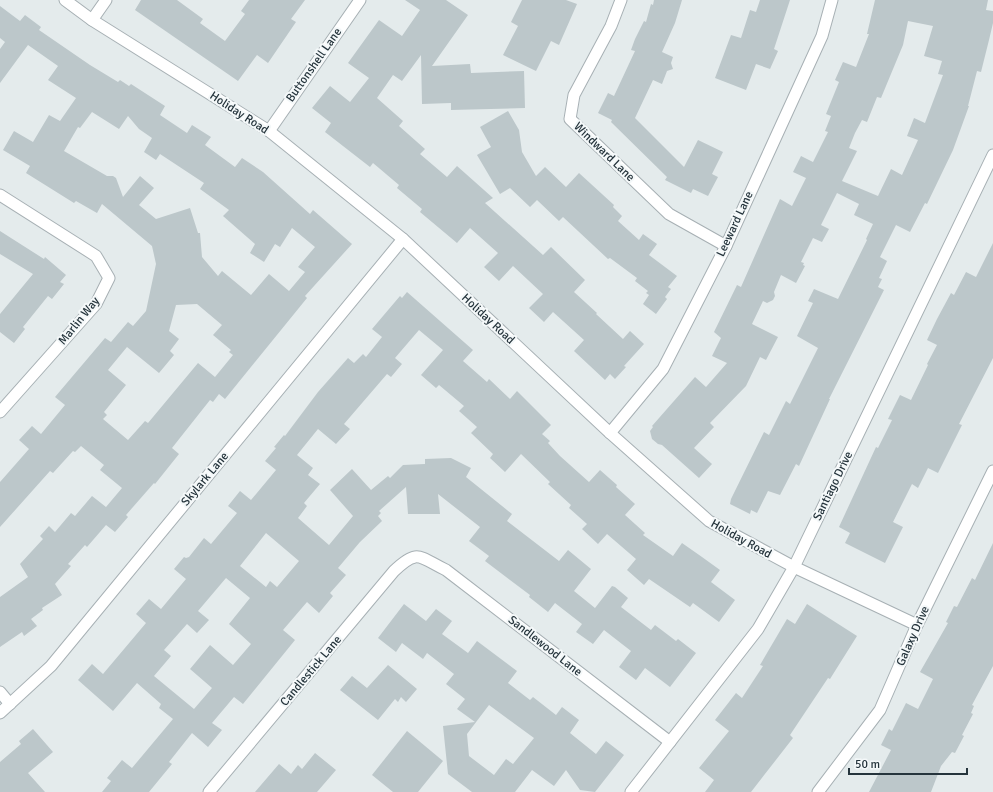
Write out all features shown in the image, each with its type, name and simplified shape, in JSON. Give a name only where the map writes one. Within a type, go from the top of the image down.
[{"type":"street","name":"Holiday Road","points":[[65,0],[92,20],[269,131],[403,240],[610,432],[709,521],[794,567],[917,625]]},
{"type":"street","points":[[92,20],[106,0]]},
{"type":"street","name":"Buttonshell Lane","points":[[269,131],[360,0]]},
{"type":"street","name":"Windward Lane","points":[[621,0],[611,26],[574,95],[570,119],[669,214],[726,246]]},
{"type":"street","name":"Leeward Lane","points":[[610,432],[663,369],[726,246],[822,36],[832,0]]},
{"type":"street","name":"Santiago Drive","points":[[632,792],[758,628],[794,567],[993,155]]},
{"type":"street","name":"Marlin Way","points":[[0,195],[96,256],[109,278],[96,304],[0,412]]},
{"type":"street","name":"Skylark Lane","points":[[0,713],[51,666],[403,240]]},
{"type":"street","name":"Galaxy Drive","points":[[818,792],[880,710],[917,625],[993,472]]},
{"type":"street","name":"Sandlewood Lane","points":[[416,556],[446,570],[670,742]]},
{"type":"street","name":"Candlestick Lane","points":[[209,792],[394,571],[407,558],[416,556]]},
{"type":"street","points":[[0,692],[10,704]]},
{"type":"building","points":[[141,0],[177,0],[203,19],[200,23],[225,41],[245,14],[241,11],[249,0],[305,0],[291,19],[296,22],[268,63],[257,55],[238,81],[135,10]]},
{"type":"building","points":[[405,0],[446,0],[468,15],[432,66],[470,64],[471,73],[524,71],[525,108],[451,110],[451,103],[422,104],[421,55],[402,81],[393,75],[377,98],[403,121],[399,126],[425,149],[420,154],[447,177],[457,166],[493,198],[485,203],[543,255],[551,247],[585,280],[574,292],[597,313],[596,314],[623,339],[630,331],[644,344],[624,366],[626,367],[615,379],[610,374],[605,380],[574,351],[584,340],[553,312],[544,322],[529,308],[543,294],[513,266],[499,281],[484,267],[498,253],[470,228],[457,243],[420,212],[422,209],[397,188],[399,185],[373,163],[370,167],[325,132],[331,123],[312,108],[330,86],[350,102],[369,78],[348,63],[379,20],[402,36],[420,10]]},
{"type":"building","points":[[522,0],[566,0],[577,4],[559,45],[551,41],[536,71],[503,55],[518,26],[511,22]]},
{"type":"building","points":[[654,0],[682,0],[675,23],[662,52],[673,57],[671,63],[673,69],[667,71],[662,84],[653,80],[635,118],[684,167],[698,140],[723,152],[712,174],[718,177],[708,196],[693,189],[691,193],[665,180],[667,177],[611,122],[612,120],[598,113],[608,93],[614,96],[635,51],[631,50],[635,39],[644,21],[646,22],[651,4],[653,5]]},
{"type":"building","points":[[760,0],[790,0],[774,49],[778,51],[770,69],[756,64],[746,90],[715,78],[731,35],[741,38],[750,10],[756,12]]},
{"type":"building","points":[[875,0],[988,0],[986,10],[993,11],[993,23],[981,72],[977,71],[969,106],[953,150],[927,204],[925,203],[910,232],[896,225],[880,257],[887,261],[879,278],[882,279],[878,287],[884,290],[829,399],[799,466],[796,464],[780,495],[768,491],[757,513],[751,510],[750,514],[730,504],[731,499],[764,432],[769,435],[786,401],[790,404],[818,348],[797,336],[813,303],[808,301],[814,289],[838,299],[867,240],[866,239],[873,224],[854,215],[859,204],[837,193],[821,225],[829,229],[822,242],[813,238],[801,262],[804,263],[803,265],[805,266],[796,283],[781,275],[774,292],[775,296],[773,300],[767,303],[763,301],[752,324],[778,337],[766,360],[760,357],[746,386],[710,423],[714,427],[694,448],[712,464],[699,478],[662,445],[658,444],[652,439],[650,431],[653,427],[652,426],[695,377],[706,387],[727,363],[712,356],[721,338],[714,332],[737,285],[741,287],[780,199],[792,206],[806,178],[793,172],[801,156],[813,162],[828,132],[825,131],[831,116],[826,114],[839,82],[835,80],[843,62],[856,67],[869,34],[867,34]],"holes":[[[908,21],[933,26],[924,56],[942,61],[938,74],[943,75],[925,123],[914,118],[907,136],[918,140],[902,175],[891,169],[878,196],[842,181],[857,151],[849,148],[855,133],[862,120],[867,122],[877,97],[881,98],[903,45]]]},
{"type":"building","points":[[0,6],[20,21],[25,15],[41,27],[39,30],[90,65],[118,82],[120,80],[129,86],[131,84],[165,106],[160,115],[187,133],[192,125],[211,137],[205,145],[235,167],[242,158],[263,172],[310,214],[313,210],[352,244],[305,296],[307,298],[225,399],[219,394],[213,402],[210,400],[172,448],[179,454],[155,484],[154,483],[126,515],[128,517],[115,532],[106,525],[87,547],[85,545],[68,564],[71,566],[55,584],[62,595],[42,608],[43,610],[31,619],[37,626],[24,636],[22,632],[0,647],[0,597],[28,577],[20,564],[43,539],[40,536],[49,526],[55,532],[71,513],[75,516],[92,496],[106,507],[122,488],[100,470],[104,465],[81,446],[75,452],[73,451],[53,473],[50,471],[0,527],[0,482],[29,449],[19,440],[32,426],[41,434],[65,405],[55,397],[105,338],[111,342],[128,322],[133,326],[146,311],[156,264],[152,246],[102,204],[97,213],[76,201],[74,203],[26,173],[30,166],[3,150],[14,131],[33,142],[49,115],[60,121],[76,98],[48,80],[58,66],[28,45],[0,83],[0,49],[5,42],[0,38]],"holes":[[[92,112],[119,129],[128,116],[139,129],[152,138],[144,152],[156,160],[160,154],[204,183],[200,189],[229,210],[223,216],[255,244],[250,253],[264,262],[275,244],[280,247],[292,228],[315,247],[298,267],[305,272],[289,291],[269,274],[251,295],[222,271],[218,276],[202,257],[200,233],[198,233],[190,208],[156,219],[139,205],[154,188],[140,176],[123,197],[116,178],[113,176],[107,176],[64,151],[78,127],[80,128]],[[197,304],[222,325],[213,335],[231,350],[229,352],[233,355],[215,377],[198,363],[148,423],[145,421],[128,440],[103,419],[107,415],[104,412],[126,385],[108,370],[127,347],[159,373],[174,355],[170,351],[179,339],[169,331],[176,305]]]},
{"type":"building","points":[[508,111],[519,130],[522,152],[536,176],[545,167],[566,187],[579,173],[614,205],[613,207],[622,216],[618,221],[639,240],[643,234],[657,244],[649,255],[677,276],[668,287],[671,289],[665,297],[667,299],[656,314],[643,304],[649,295],[646,293],[648,291],[635,281],[637,278],[610,258],[608,259],[563,217],[559,221],[537,200],[530,207],[510,188],[500,194],[477,155],[491,147],[480,127]]},
{"type":"building","points":[[0,231],[44,259],[45,257],[66,275],[60,282],[64,284],[52,299],[48,296],[23,327],[25,329],[14,343],[0,332],[0,314],[33,274],[0,254]]},
{"type":"building","points":[[993,243],[993,358],[959,424],[962,425],[938,473],[928,468],[918,488],[912,484],[893,522],[903,527],[885,563],[845,543],[850,533],[839,527],[876,447],[878,448],[892,420],[888,419],[900,395],[911,400],[928,365],[927,364],[937,345],[927,340],[951,293],[954,295],[966,272],[976,277]]},
{"type":"building","points":[[407,292],[473,350],[463,361],[487,382],[489,379],[510,399],[517,391],[551,425],[542,434],[550,441],[548,443],[589,482],[600,470],[617,485],[616,487],[635,504],[625,515],[645,533],[643,535],[673,556],[682,543],[702,557],[720,570],[711,582],[735,600],[719,622],[693,603],[690,607],[649,579],[644,585],[627,570],[636,559],[607,534],[598,544],[582,529],[587,524],[569,508],[571,505],[548,484],[550,482],[521,454],[505,472],[490,458],[493,454],[471,433],[477,427],[459,411],[464,406],[439,385],[436,388],[421,375],[443,350],[419,330],[395,358],[402,364],[391,377],[387,374],[344,424],[350,429],[336,444],[318,429],[297,455],[313,468],[308,475],[320,484],[304,503],[307,506],[298,518],[329,545],[353,516],[330,490],[352,469],[371,490],[388,476],[390,478],[403,465],[425,464],[425,459],[451,458],[471,468],[466,477],[512,514],[507,521],[559,561],[568,550],[591,569],[574,591],[595,608],[612,586],[615,587],[628,598],[621,607],[651,630],[655,625],[676,641],[678,639],[696,653],[670,687],[645,668],[636,680],[619,667],[631,651],[604,630],[593,644],[576,632],[582,624],[555,603],[548,612],[529,597],[530,595],[485,561],[489,556],[469,541],[480,527],[438,494],[440,514],[408,514],[406,487],[379,511],[381,513],[378,516],[382,521],[360,542],[338,568],[346,575],[330,593],[333,596],[319,613],[307,602],[283,630],[295,640],[243,704],[234,697],[212,723],[222,730],[208,747],[192,733],[169,762],[172,764],[149,792],[102,792],[111,781],[107,778],[122,760],[132,768],[173,719],[159,708],[161,704],[137,683],[113,711],[78,680],[92,664],[103,674],[146,623],[136,614],[149,599],[161,609],[186,579],[174,569],[184,557],[189,557],[204,538],[211,544],[237,513],[228,506],[240,491],[251,500],[276,470],[265,461],[276,448],[274,447],[284,435],[285,436],[318,392],[348,358],[354,363],[363,354],[366,357],[382,337],[372,329],[400,296],[402,298]],"holes":[[[266,533],[299,561],[277,587],[270,581],[266,587],[240,566]],[[226,578],[250,598],[229,624],[251,644],[233,665],[210,645],[190,669],[212,688],[194,709],[154,676],[171,656],[164,650],[187,624],[197,633],[209,620],[198,611]]]},
{"type":"building","points":[[993,543],[993,666],[972,705],[974,706],[971,713],[973,714],[962,735],[964,736],[955,753],[952,752],[941,766],[931,792],[869,792],[891,750],[881,745],[889,729],[892,731],[906,703],[918,709],[933,679],[920,672],[948,623],[946,622],[954,606],[957,607],[972,578],[975,580]]},
{"type":"building","points":[[404,604],[426,621],[436,609],[452,621],[442,634],[468,653],[477,641],[517,671],[508,683],[530,700],[533,697],[556,715],[562,707],[579,720],[570,733],[596,754],[606,741],[624,755],[595,792],[580,790],[566,770],[554,786],[532,770],[515,792],[472,792],[448,774],[443,726],[475,722],[457,709],[465,699],[446,684],[454,674],[427,653],[423,659],[402,643],[396,652],[378,638]],"holes":[[[489,705],[534,738],[513,764],[506,759],[494,775],[469,756],[467,734]]]},
{"type":"building","points":[[807,604],[857,636],[830,679],[828,678],[790,735],[793,738],[751,792],[705,792],[714,780],[699,768],[729,731],[715,720],[736,693],[742,698],[763,666],[760,665],[787,619],[795,624]]},
{"type":"building","points":[[388,665],[417,689],[406,702],[401,697],[398,702],[395,699],[378,720],[340,690],[352,676],[367,688]]},
{"type":"building","points":[[33,729],[53,752],[28,773],[45,792],[0,792],[0,762],[21,744],[19,741]]},
{"type":"building","points":[[407,731],[443,761],[418,792],[393,792],[372,775]]},
{"type":"building","points":[[315,753],[336,770],[317,792],[255,792],[279,764],[291,774],[298,765],[302,769]]}]
